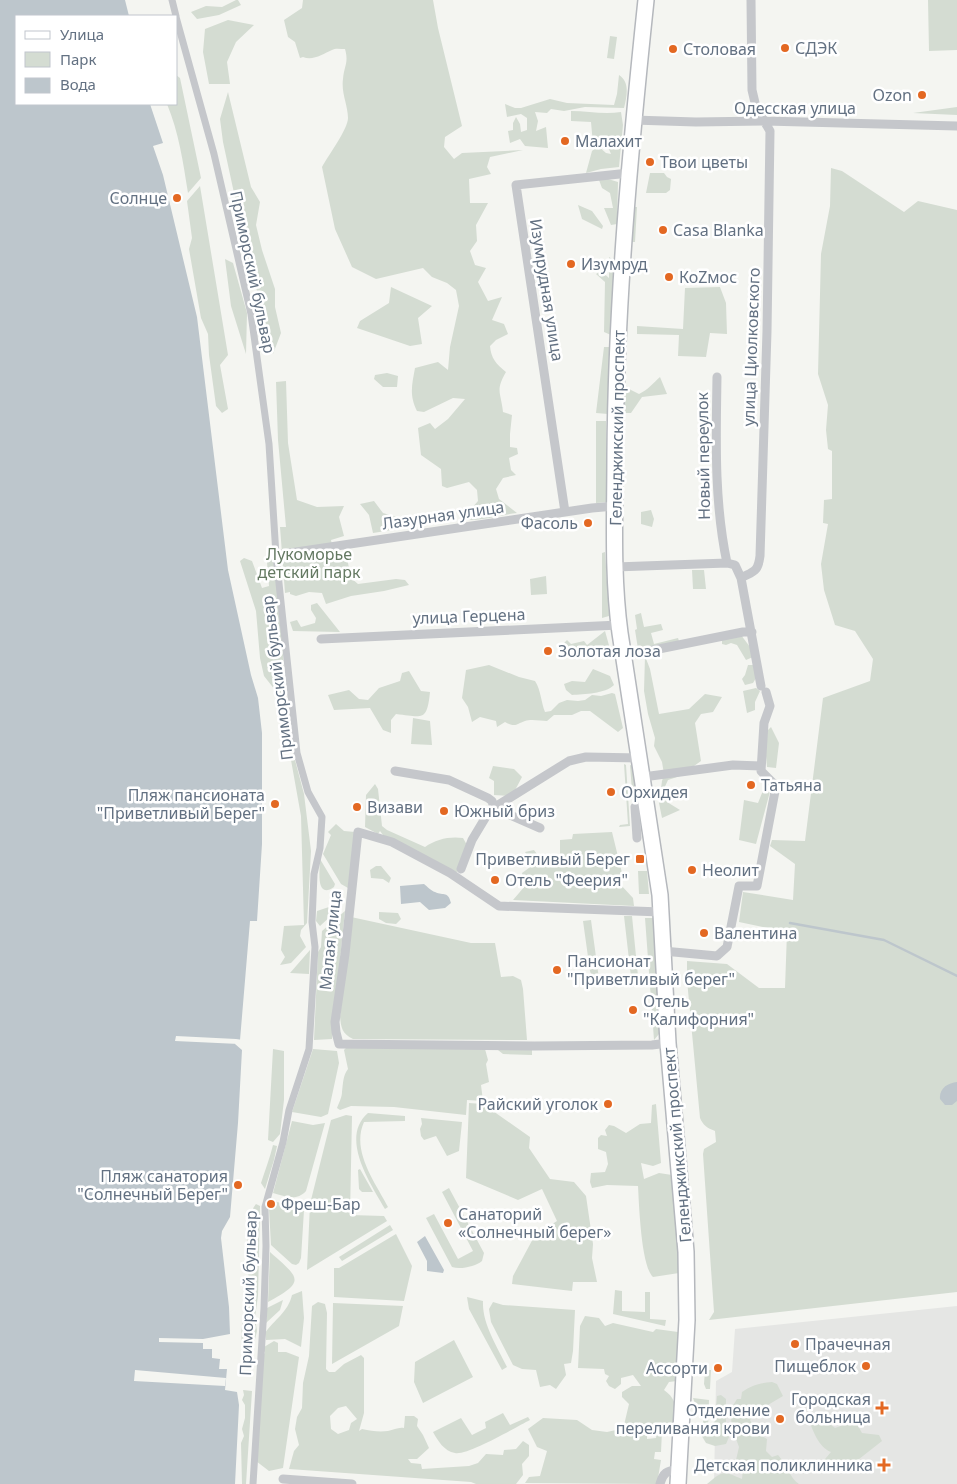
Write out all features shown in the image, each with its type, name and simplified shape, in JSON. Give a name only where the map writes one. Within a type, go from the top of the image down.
[{"type":"main road","points":[[629,173],[645,3]]},
{"type":"main road","name":"Геленджикский проспект","points":[[629,173],[619,301],[615,506],[616,597],[660,895],[668,1043],[686,1252],[686,1320],[678,1477]]},
{"type":"street","name":"Приморский бульвар","points":[[172,0],[176,15]]},
{"type":"street","name":"улица Циолковского","points":[[741,578],[756,570],[760,556],[770,165],[770,131],[756,107],[752,90],[751,0]]},
{"type":"street","name":"Приморский бульвар","points":[[178,24],[214,154],[251,314],[269,444],[276,555],[296,757],[308,792],[322,818],[320,848],[314,874],[312,922],[315,947],[309,1049],[289,1110],[279,1162],[266,1199],[264,1308],[253,1484]]},
{"type":"street","name":"Одесская улица","points":[[633,120],[957,126]]},
{"type":"street","name":"Изумрудная улица","points":[[565,512],[516,185],[629,173]]},
{"type":"street","name":"Новый переулок","points":[[717,377],[716,479],[719,520],[727,563]]},
{"type":"street","name":"Лазурная улица","points":[[276,555],[615,506]]},
{"type":"street","points":[[615,567],[727,563],[735,565],[741,578],[764,689],[770,706],[764,723],[761,771],[776,786],[757,886],[738,886],[727,947],[717,956],[663,950]]},
{"type":"street","name":"улица Герцена","points":[[320,639],[619,624]]},
{"type":"street","points":[[624,656],[743,632],[752,632]]},
{"type":"street","points":[[462,868],[472,840],[486,815],[494,808],[569,761],[578,758],[640,758]]},
{"type":"street","points":[[643,777],[733,765],[761,766]]},
{"type":"street","points":[[395,771],[449,780],[488,798],[492,801],[494,808]]},
{"type":"street","points":[[636,838],[635,807],[647,804]]},
{"type":"street","points":[[494,808],[540,828]]},
{"type":"street","name":"Малая улица","points":[[661,912],[499,906],[450,873],[392,842],[358,832],[341,986],[335,1022],[339,1044],[544,1046],[652,1045],[668,1043]]},
{"type":"street","points":[[660,1484],[663,1474],[666,1472],[678,1477]]},
{"type":"street","points":[[283,1479],[352,1484]]},
{"type":"shaded area","points":[[957,1306],[957,1484],[714,1484],[716,1381],[732,1372],[735,1329]]},
{"type":"green space","points":[[236,0],[241,5],[219,15],[197,19],[191,12],[206,6],[222,7]]},
{"type":"green space","points":[[303,0],[433,0],[462,126],[445,137],[444,147],[454,159],[462,153],[523,150],[490,157],[487,167],[491,174],[469,179],[470,203],[488,203],[476,225],[477,241],[470,251],[475,265],[486,268],[478,282],[488,301],[502,297],[492,320],[504,324],[508,334],[496,340],[490,346],[495,360],[506,372],[501,383],[500,396],[503,412],[512,415],[510,447],[517,448],[518,454],[509,458],[511,470],[516,475],[503,478],[496,489],[499,499],[517,513],[484,519],[464,520],[478,501],[477,490],[469,482],[447,488],[442,486],[441,469],[421,455],[418,428],[430,423],[435,429],[448,419],[465,399],[453,398],[424,412],[417,411],[412,395],[415,368],[438,362],[448,370],[450,347],[459,306],[456,290],[447,283],[432,277],[423,268],[376,279],[352,267],[335,229],[322,167],[347,123],[348,113],[343,84],[346,54],[345,49],[333,49],[314,58],[300,58],[295,42],[288,37],[284,20],[302,8]]},
{"type":"green space","points":[[928,0],[957,0],[957,50],[929,51]]},
{"type":"green space","points":[[228,20],[254,25],[236,42],[227,62],[230,84],[209,84],[203,52],[205,29]]},
{"type":"green space","points":[[610,36],[617,37],[614,59],[607,58]]},
{"type":"green space","points":[[619,75],[626,85],[627,94],[624,108],[585,107],[564,111],[551,109],[547,113],[535,112],[538,121],[536,131],[546,127],[548,148],[525,146],[520,139],[510,143],[508,131],[513,130],[513,123],[516,117],[520,124],[521,132],[527,130],[527,118],[521,114],[507,117],[505,104],[521,108],[550,99],[567,103],[614,105]]},
{"type":"green space","points":[[178,76],[180,78],[201,178],[188,193],[178,137],[167,105],[178,105]]},
{"type":"green space","points":[[228,92],[251,187],[260,202],[256,225],[275,289],[275,307],[281,333],[273,354],[245,244],[223,142],[220,119]]},
{"type":"green space","points":[[957,107],[957,115],[913,113]]},
{"type":"green space","points":[[571,111],[621,112],[623,125],[619,167],[586,173],[592,151],[598,146],[606,153],[611,154],[608,147],[593,144],[591,122],[571,121]]},
{"type":"green space","points":[[831,168],[842,171],[904,212],[918,201],[957,210],[957,1292],[709,1320],[714,1312],[703,1154],[704,1149],[716,1142],[715,1131],[702,1123],[700,1118],[687,980],[687,961],[727,964],[759,988],[785,988],[787,932],[739,922],[743,892],[793,900],[795,864],[770,846],[772,840],[805,841],[823,698],[870,681],[873,659],[855,631],[835,625],[824,590],[821,564],[828,524],[823,523],[824,500],[832,499],[832,451],[828,449],[826,430],[828,405],[818,374],[821,254],[830,206]]},
{"type":"green space","points":[[650,173],[664,173],[671,179],[670,190],[666,193],[646,193]]},
{"type":"green space","points":[[608,179],[618,182],[617,224],[611,225],[604,208],[613,208],[610,193],[602,188],[599,180]]},
{"type":"green space","points":[[200,186],[228,355],[220,365],[228,409],[222,413],[216,406],[208,334],[201,318],[189,249],[192,238],[187,201]]},
{"type":"green space","points":[[578,205],[592,211],[603,226],[602,229],[582,219]]},
{"type":"green space","points":[[634,207],[637,207],[635,242],[632,242]]},
{"type":"green space","points":[[609,257],[615,261],[611,335],[604,332],[605,282],[596,274],[601,271],[609,278]]},
{"type":"green space","points":[[225,259],[233,263],[247,313],[246,354],[231,306]]},
{"type":"green space","points":[[391,287],[432,306],[418,318],[422,344],[410,346],[357,328],[360,321],[389,303]]},
{"type":"green space","points":[[720,287],[726,303],[727,334],[710,333],[706,357],[678,356],[679,335],[637,334],[637,326],[683,329],[685,288]]},
{"type":"green space","points":[[604,347],[609,347],[608,414],[596,413]]},
{"type":"green space","points":[[387,373],[398,376],[397,387],[383,387],[374,379],[375,375]]},
{"type":"green space","points":[[660,377],[667,394],[642,397],[631,413],[624,413],[622,381],[631,390],[639,394]]},
{"type":"green space","name":"Лукоморье детский парк","points":[[286,381],[288,443],[297,500],[317,507],[344,506],[339,517],[344,536],[331,540],[334,555],[346,553],[351,578],[358,584],[396,579],[405,580],[409,585],[351,596],[326,604],[322,593],[309,592],[296,596],[290,594],[290,592],[285,593],[280,527],[286,527],[278,440],[276,382]]},
{"type":"green space","points":[[596,421],[606,421],[607,502],[596,503]]},
{"type":"green space","points":[[374,501],[383,513],[414,522],[411,527],[373,533],[369,515],[360,504]]},
{"type":"green space","points":[[651,510],[654,519],[652,527],[641,524],[641,512]]},
{"type":"green space","points":[[270,548],[276,548],[284,670],[279,685],[285,682],[292,749],[283,750],[280,738],[279,695],[264,676],[260,658],[256,611],[240,561],[244,558],[252,561],[262,588],[269,586],[267,562]]},
{"type":"green space","points":[[605,552],[609,616],[602,618],[602,553]]},
{"type":"green space","points":[[692,570],[704,570],[706,589],[693,589]]},
{"type":"green space","points":[[546,576],[547,594],[531,595],[530,579]]},
{"type":"green space","points":[[317,603],[340,632],[293,631],[290,622],[297,620],[301,627],[315,623],[316,618],[311,610],[311,605]]},
{"type":"green space","points":[[641,613],[644,627],[661,624],[663,630],[651,633],[654,644],[678,638],[679,641],[638,649],[635,615]]},
{"type":"green space","points":[[605,631],[610,649],[603,652],[598,648],[581,650],[567,648],[564,643],[567,640],[571,644],[584,641],[587,645]]},
{"type":"green space","points":[[741,635],[753,651],[753,657],[746,660],[737,645],[731,643],[722,644],[722,640]]},
{"type":"green space","points":[[645,656],[650,669],[659,714],[689,709],[705,694],[722,697],[713,712],[701,714],[695,723],[701,761],[680,776],[668,780],[662,793],[667,802],[680,810],[662,818],[659,803],[664,774],[662,762],[654,746],[655,738],[644,691]]},
{"type":"green space","points":[[489,665],[535,681],[539,688],[545,712],[551,711],[559,703],[567,700],[578,701],[585,700],[592,695],[615,694],[623,728],[618,732],[590,711],[581,711],[572,715],[554,715],[547,721],[527,720],[516,725],[505,722],[497,727],[496,721],[480,717],[472,722],[468,707],[462,698],[466,670]]},
{"type":"green space","points":[[748,665],[753,665],[756,678],[753,683],[745,685],[742,679]]},
{"type":"green space","points":[[593,669],[610,676],[614,685],[600,692],[588,694],[572,695],[566,690],[564,684],[572,681],[585,682]]},
{"type":"green space","points":[[409,671],[421,691],[430,692],[427,709],[425,713],[418,716],[396,714],[391,720],[391,733],[383,730],[370,708],[334,710],[328,695],[349,690],[359,699],[368,700],[379,688],[400,681],[402,673]]},
{"type":"green space","points":[[756,688],[760,691],[755,702],[755,710],[747,713],[743,691]]},
{"type":"green space","points":[[413,718],[430,721],[432,745],[411,744]]},
{"type":"green space","points":[[771,727],[779,743],[776,768],[767,767],[764,734]]},
{"type":"green space","points":[[291,760],[295,760],[304,794],[311,851],[307,923],[301,930],[300,936],[306,947],[291,963],[280,965],[285,957],[281,950],[284,926],[304,925],[301,816]]},
{"type":"green space","points":[[624,764],[626,765],[630,826],[619,827],[620,825],[628,824]]},
{"type":"green space","points":[[630,765],[633,766],[640,802],[633,804]]},
{"type":"green space","points":[[493,766],[514,769],[522,777],[512,796],[494,795],[494,781],[489,778]]},
{"type":"green space","points":[[375,784],[378,789],[382,826],[387,830],[425,847],[443,839],[463,838],[467,845],[458,871],[455,873],[434,860],[383,835],[380,831],[378,834],[365,827],[366,795]]},
{"type":"green space","points":[[768,784],[772,784],[756,844],[739,840],[744,800],[758,803],[764,788]]},
{"type":"green space","points":[[336,824],[344,831],[355,832],[348,888],[341,884],[323,854],[331,835],[328,832]]},
{"type":"green space","points":[[612,832],[622,873],[620,884],[633,898],[634,906],[513,900],[525,886],[522,873],[533,865],[525,852],[534,850],[539,857],[560,857],[560,840],[572,839],[573,834]]},
{"type":"green space","points":[[320,859],[335,884],[334,887],[328,890],[324,890],[321,886],[319,876]]},
{"type":"green space","points":[[376,866],[381,866],[391,878],[389,883],[383,879],[371,878],[370,870]]},
{"type":"green space","points":[[638,871],[647,871],[649,894],[639,894]]},
{"type":"green space","points":[[329,907],[333,909],[334,913],[320,926],[316,921],[317,911]]},
{"type":"green space","points":[[345,911],[332,1039],[314,1040],[318,952],[321,947],[322,931]]},
{"type":"green space","points":[[379,912],[398,913],[401,919],[396,924],[386,923],[379,919]]},
{"type":"green space","points":[[624,916],[632,916],[638,976],[631,977]]},
{"type":"green space","points":[[351,917],[471,943],[495,943],[501,977],[513,976],[521,980],[527,1040],[353,1039],[346,1035],[340,1017]]},
{"type":"green space","points":[[645,918],[655,918],[660,1027],[659,1034],[654,1040]]},
{"type":"green space","points":[[591,920],[599,979],[593,980],[583,921]]},
{"type":"green space","points":[[310,950],[309,974],[290,973]]},
{"type":"green space","points":[[348,1046],[485,1049],[488,1060],[486,1064],[489,1082],[481,1085],[483,1101],[467,1100],[466,1115],[394,1107],[351,1106],[340,1110],[337,1108],[342,1096],[344,1077],[348,1069],[344,1050]]},
{"type":"green space","points":[[273,1049],[284,1051],[284,1100],[280,1134],[273,1142],[268,1140]]},
{"type":"green space","points":[[313,1049],[337,1051],[339,1063],[328,1114],[321,1117],[292,1112]]},
{"type":"green space","points":[[532,1049],[532,1055],[503,1054],[498,1050]]},
{"type":"green space","points":[[469,1103],[483,1104],[530,1137],[529,1148],[550,1179],[574,1182],[586,1196],[593,1244],[592,1258],[597,1282],[573,1282],[572,1291],[512,1284],[513,1276],[535,1235],[557,1221],[542,1189],[518,1200],[466,1178]]},
{"type":"green space","points":[[656,1104],[661,1163],[653,1166],[641,1163],[644,1179],[659,1173],[672,1175],[679,1241],[679,1273],[653,1277],[649,1271],[643,1248],[638,1186],[607,1185],[592,1188],[590,1182],[591,1173],[605,1172],[608,1164],[606,1152],[598,1149],[598,1138],[601,1135],[607,1136],[605,1130],[609,1125],[626,1133],[640,1124],[651,1123],[652,1105]]},
{"type":"green space","points":[[368,1113],[405,1116],[405,1121],[364,1122],[361,1133],[362,1155],[371,1177],[388,1207],[385,1209],[360,1161],[357,1148],[356,1135],[360,1123]]},
{"type":"green space","points":[[346,1115],[352,1116],[350,1215],[384,1216],[387,1221],[307,1270],[310,1204],[331,1120]]},
{"type":"green space","points":[[421,1118],[462,1122],[459,1151],[447,1156],[436,1136],[424,1140],[420,1129],[422,1124]]},
{"type":"green space","points":[[292,1121],[313,1125],[325,1123],[306,1191],[298,1196],[286,1197],[273,1193]]},
{"type":"green space","points":[[273,1145],[277,1146],[265,1189],[261,1183]]},
{"type":"green space","points":[[360,1169],[373,1192],[362,1192],[359,1189],[358,1170]]},
{"type":"green space","points":[[449,1188],[484,1253],[482,1261],[468,1267],[452,1267],[426,1218],[434,1214],[458,1259],[473,1251],[442,1192]]},
{"type":"green space","points":[[274,1201],[304,1210],[301,1258],[296,1265],[292,1264],[271,1245],[269,1209],[270,1203]]},
{"type":"green space","points":[[256,1204],[260,1206],[258,1296],[255,1317],[257,1331],[249,1364],[243,1362],[242,1331],[249,1294],[249,1221]]},
{"type":"green space","points":[[390,1225],[393,1230],[342,1261],[339,1257]]},
{"type":"green space","points":[[396,1234],[412,1266],[404,1301],[334,1297],[334,1268],[339,1268]]},
{"type":"green space","points":[[270,1252],[287,1268],[294,1279],[289,1289],[268,1302]]},
{"type":"green space","points":[[615,1290],[622,1291],[622,1311],[645,1312],[645,1292],[650,1292],[650,1319],[666,1320],[665,1326],[613,1314]]},
{"type":"green space","points":[[302,1291],[304,1318],[301,1347],[285,1339],[266,1340],[265,1333],[288,1306],[292,1295]]},
{"type":"green space","points":[[467,1297],[483,1301],[485,1318],[507,1367],[502,1370],[469,1309]]},
{"type":"green space","points":[[283,1300],[280,1310],[266,1323],[267,1308]]},
{"type":"green space","points":[[318,1302],[325,1304],[327,1313],[326,1369],[329,1372],[335,1372],[344,1364],[361,1355],[364,1358],[364,1413],[359,1431],[362,1429],[390,1431],[404,1428],[405,1416],[414,1416],[418,1419],[417,1426],[429,1448],[417,1459],[408,1459],[411,1463],[421,1464],[422,1469],[469,1466],[478,1463],[486,1454],[503,1455],[504,1450],[516,1449],[523,1441],[529,1445],[529,1456],[522,1464],[523,1475],[516,1484],[476,1484],[471,1482],[289,1469],[294,1451],[299,1445],[295,1429],[297,1417],[302,1408],[303,1383],[309,1356],[312,1306]],"holes":[[[346,1406],[357,1419],[351,1423],[349,1430],[338,1434],[331,1429],[330,1416],[338,1408]]]},
{"type":"green space","points":[[493,1302],[503,1305],[575,1310],[571,1363],[564,1364],[566,1375],[556,1389],[550,1385],[540,1387],[536,1370],[522,1369],[513,1365],[491,1322],[489,1309]]},
{"type":"green space","points":[[333,1303],[403,1306],[399,1326],[332,1364]]},
{"type":"green space","points":[[585,1316],[599,1318],[605,1326],[613,1323],[653,1332],[656,1329],[678,1332],[680,1336],[680,1365],[676,1368],[666,1364],[664,1367],[669,1373],[673,1371],[678,1376],[677,1381],[669,1382],[664,1390],[673,1399],[675,1404],[675,1432],[670,1434],[667,1432],[667,1425],[661,1425],[647,1431],[647,1439],[656,1438],[657,1432],[662,1431],[661,1452],[655,1452],[654,1459],[661,1460],[657,1484],[525,1483],[529,1477],[540,1476],[547,1451],[537,1447],[528,1429],[543,1418],[577,1420],[592,1430],[607,1432],[616,1430],[624,1425],[629,1404],[622,1397],[622,1392],[632,1386],[641,1386],[633,1375],[621,1378],[621,1384],[615,1389],[609,1386],[606,1381],[609,1376],[605,1374],[604,1369],[578,1368],[580,1326]]},
{"type":"green space","points":[[454,1340],[473,1377],[423,1403],[414,1382],[415,1362]]},
{"type":"green space","points":[[274,1341],[278,1343],[278,1352],[286,1352],[299,1357],[283,1468],[269,1471],[256,1461],[263,1357],[265,1352],[263,1351],[264,1347]]},
{"type":"green space","points":[[705,1370],[711,1370],[710,1389],[706,1389],[704,1384]]},
{"type":"green space","points":[[772,1382],[777,1384],[783,1396],[758,1411],[750,1420],[757,1431],[767,1439],[766,1451],[772,1457],[778,1455],[783,1461],[782,1466],[799,1484],[707,1484],[724,1473],[742,1479],[743,1469],[736,1460],[739,1447],[732,1428],[732,1407],[737,1399],[741,1399],[742,1392],[756,1385]]},
{"type":"green space","points":[[243,1390],[252,1391],[246,1484],[242,1484],[241,1443],[244,1436],[242,1429],[245,1418],[245,1405],[242,1400]]},
{"type":"green space","points":[[721,1395],[726,1399],[726,1430],[729,1437],[726,1444],[715,1446],[706,1443],[700,1433],[705,1414],[698,1412],[693,1398],[709,1400],[708,1429],[715,1421],[717,1396]]},
{"type":"green space","points":[[503,1413],[510,1425],[528,1417],[530,1420],[480,1446],[461,1453],[451,1452],[445,1448],[433,1432],[461,1418],[472,1435],[486,1428],[485,1422]]},
{"type":"green space","points":[[814,1415],[835,1428],[846,1424],[857,1424],[862,1433],[879,1435],[882,1441],[854,1463],[847,1459],[839,1467],[826,1472],[820,1465],[831,1452],[826,1450],[814,1433],[808,1418]]},
{"type":"water","points":[[0,0],[125,0],[129,15],[15,15],[15,105],[150,105],[163,143],[153,146],[163,175],[197,317],[228,570],[251,675],[258,698],[262,733],[262,844],[257,921],[250,921],[240,1040],[236,1040],[235,1044],[242,1050],[238,1123],[230,1217],[222,1231],[221,1238],[229,1307],[230,1334],[203,1339],[203,1349],[212,1349],[212,1358],[220,1359],[219,1369],[227,1369],[225,1390],[237,1392],[239,1405],[235,1484],[0,1484]]},
{"type":"water","points":[[424,884],[434,891],[447,895],[451,903],[445,908],[429,910],[420,902],[401,904],[400,886]]},
{"type":"water","points":[[957,1082],[957,1101],[952,1105],[945,1105],[940,1099],[941,1092],[947,1085]]},
{"type":"water","points":[[425,1236],[444,1270],[443,1273],[427,1271],[427,1261],[417,1242]]},
{"type":"pier","points":[[176,1036],[243,1040],[238,1042],[239,1044],[175,1041]]},
{"type":"pier","points":[[159,1338],[203,1339],[203,1343],[159,1342]]},
{"type":"pier","points":[[135,1370],[226,1378],[225,1386],[134,1381]]},
{"type":"waterway","points":[[790,923],[884,940],[957,976]]},
{"type":"place","name":"СДЭК","points":[[785,48]]},
{"type":"place","name":"Столовая","points":[[673,49]]},
{"type":"place","name":"Ozon","points":[[922,95]]},
{"type":"place","name":"Малахит","points":[[565,141]]},
{"type":"place","name":"Твои цветы","points":[[650,162]]},
{"type":"place","name":"Солнце","points":[[177,198]]},
{"type":"place","name":"Casa Blanka","points":[[663,230]]},
{"type":"place","name":"Изумруд","points":[[571,264]]},
{"type":"place","name":"КоZмос","points":[[669,277]]},
{"type":"place","name":"Фасоль","points":[[588,523]]},
{"type":"place","name":"Золотая лоза","points":[[548,651]]},
{"type":"place","name":"Татьяна","points":[[751,785]]},
{"type":"place","name":"Орхидея","points":[[611,792]]},
{"type":"place","name":"Пляж пансионата \"Приветливый Берег\"","points":[[275,804]]},
{"type":"place","name":"Визави","points":[[357,807]]},
{"type":"place","name":"Южный бриз","points":[[444,811]]},
{"type":"place","name":"Приветливый Берег","points":[[640,859]]},
{"type":"place","name":"Неолит","points":[[692,870]]},
{"type":"place","name":"Отель \"Феерия\"","points":[[495,880]]},
{"type":"place","name":"Валентина","points":[[704,933]]},
{"type":"place","name":"Пансионат \"Приветливый берег\"","points":[[557,970]]},
{"type":"place","name":"Отель \"Калифорния\"","points":[[633,1010]]},
{"type":"place","name":"Райский уголок","points":[[608,1104]]},
{"type":"place","name":"Пляж санатория \"Солнечный Берег\"","points":[[238,1185]]},
{"type":"place","name":"Фреш-Бар","points":[[271,1204]]},
{"type":"place","name":"Санаторий «Солнечный берег»","points":[[448,1223]]},
{"type":"place","name":"Прачечная","points":[[795,1344]]},
{"type":"place","name":"Пищеблок","points":[[866,1366]]},
{"type":"place","name":"Ассорти","points":[[718,1368]]},
{"type":"place","name":"Городская больница","points":[[882,1408]]},
{"type":"place","name":"Отделение переливания крови","points":[[780,1419]]},
{"type":"place","name":"Детская поликлинника","points":[[884,1465]]}]
